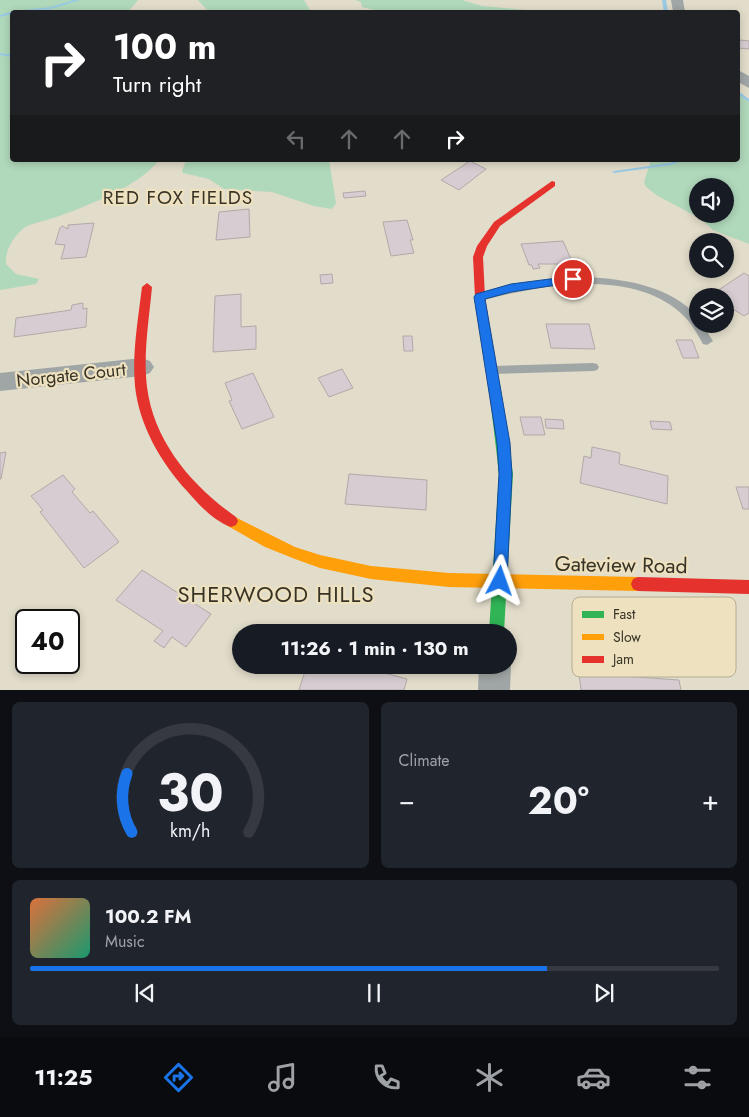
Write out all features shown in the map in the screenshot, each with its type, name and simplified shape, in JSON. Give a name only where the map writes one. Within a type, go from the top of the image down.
[{"type":"street","points":[[497,624],[506,474],[503,443],[480,297],[478,257],[488,235],[503,219],[552,184]]},
{"type":"street","name":"Gateview Road","points":[[147,287],[142,396],[158,442],[170,465],[190,488],[215,510],[276,547],[356,570],[400,576],[500,581],[749,587]]},
{"type":"street","name":"Norgate Court","points":[[0,382],[142,367]]},
{"type":"street","points":[[494,690],[495,674]]},
{"type":"lane","points":[[480,297],[511,288],[573,279],[605,281],[644,290],[669,299],[688,314],[707,341]]},
{"type":"lane","points":[[492,370],[593,367]]},
{"type":"green space","points":[[0,0],[138,0],[130,10],[10,10],[10,162],[157,162],[139,179],[110,195],[24,228],[10,244],[6,264],[16,274],[39,279],[36,284],[0,290]]},
{"type":"green space","points":[[198,0],[304,0],[310,10],[207,10]]},
{"type":"green space","points":[[355,0],[462,0],[482,6],[527,10],[374,10],[362,7],[361,2]]},
{"type":"green space","points":[[740,94],[749,102],[749,244],[734,238],[734,233],[721,233],[713,230],[705,223],[734,223],[734,178],[689,178],[689,213],[658,196],[646,187],[644,182],[650,162],[740,162]]},
{"type":"green space","points":[[185,162],[329,162],[336,203],[332,209],[314,206],[272,192],[224,189],[209,179],[183,173]]},
{"type":"building","points":[[740,40],[749,41],[749,49],[740,48]]},
{"type":"building","points":[[468,162],[486,169],[459,190],[441,180]]},
{"type":"building","points":[[365,191],[366,196],[344,198],[343,193]]},
{"type":"building","points":[[249,209],[250,237],[216,240],[219,212]]},
{"type":"building","points":[[407,220],[413,240],[410,240],[414,253],[391,256],[383,222]]},
{"type":"building","points":[[94,223],[86,257],[61,259],[65,245],[55,244],[60,228],[62,226],[68,229],[68,225]]},
{"type":"building","points":[[563,241],[573,264],[538,264],[540,268],[533,269],[532,265],[529,265],[521,244]]},
{"type":"building","points":[[744,273],[749,276],[749,313],[744,316],[734,310],[734,288],[722,288]]},
{"type":"building","points":[[332,274],[333,283],[321,284],[320,275]]},
{"type":"building","points":[[241,294],[241,327],[256,326],[256,349],[213,352],[215,296]]},
{"type":"building","points":[[83,303],[83,309],[87,308],[86,327],[14,337],[16,318],[71,310],[72,305]]},
{"type":"building","points":[[546,324],[589,324],[595,349],[551,348]]},
{"type":"building","points":[[403,336],[412,336],[413,351],[404,351]]},
{"type":"building","points":[[676,340],[692,340],[699,358],[683,358]]},
{"type":"building","points":[[342,369],[353,388],[329,397],[318,378]]},
{"type":"building","points":[[253,373],[274,417],[242,429],[229,401],[232,400],[225,383]]},
{"type":"building","points":[[520,417],[541,417],[545,435],[524,435]]},
{"type":"building","points":[[545,419],[563,420],[564,429],[546,428]]},
{"type":"building","points":[[650,421],[670,422],[672,430],[652,429]]},
{"type":"building","points":[[592,447],[620,453],[619,464],[668,476],[667,504],[580,483],[584,456],[591,458]]},
{"type":"building","points":[[6,452],[1,479],[0,479],[0,453]]},
{"type":"building","points":[[349,474],[427,480],[426,510],[345,504]]},
{"type":"building","points":[[63,475],[75,489],[72,492],[90,513],[93,511],[119,542],[84,568],[40,512],[43,510],[31,496]]},
{"type":"building","points":[[736,487],[749,487],[749,509],[743,509]]},
{"type":"building","points":[[142,570],[211,614],[186,647],[172,637],[164,648],[154,641],[163,631],[116,600]]},
{"type":"building","points":[[304,674],[388,674],[407,679],[404,690],[299,690]]},
{"type":"building","points":[[579,677],[636,677],[679,680],[681,690],[581,690]]},
{"type":"waterway","points":[[32,10],[51,8],[78,0]]},
{"type":"waterway","points":[[664,0],[666,10]]},
{"type":"waterway","points":[[0,16],[10,14]]},
{"type":"waterway","points":[[0,54],[10,56]]},
{"type":"waterway","points":[[740,94],[749,101]]},
{"type":"waterway","points":[[614,172],[677,162]]},
{"type":"traffic: fast","points":[[497,406],[506,474],[497,624]]},
{"type":"traffic: slow","points":[[231,521],[270,543],[295,553],[345,568],[371,573],[449,580],[638,584]]},
{"type":"traffic: jam","points":[[497,406],[480,297],[478,257],[482,246],[497,224],[552,184]]},
{"type":"traffic: jam","points":[[147,287],[140,375],[145,407],[151,426],[172,463],[185,480],[199,496],[231,521]]},
{"type":"traffic: jam","points":[[638,584],[749,587]]},
{"type":"district","name":"RED FOX FIELDS","points":[[178,197]]},
{"type":"district","name":"SHERWOOD HILLS","points":[[276,594]]},
{"type":"route","points":[[500,581],[506,474],[503,443],[480,297],[511,288],[573,279]]}]
